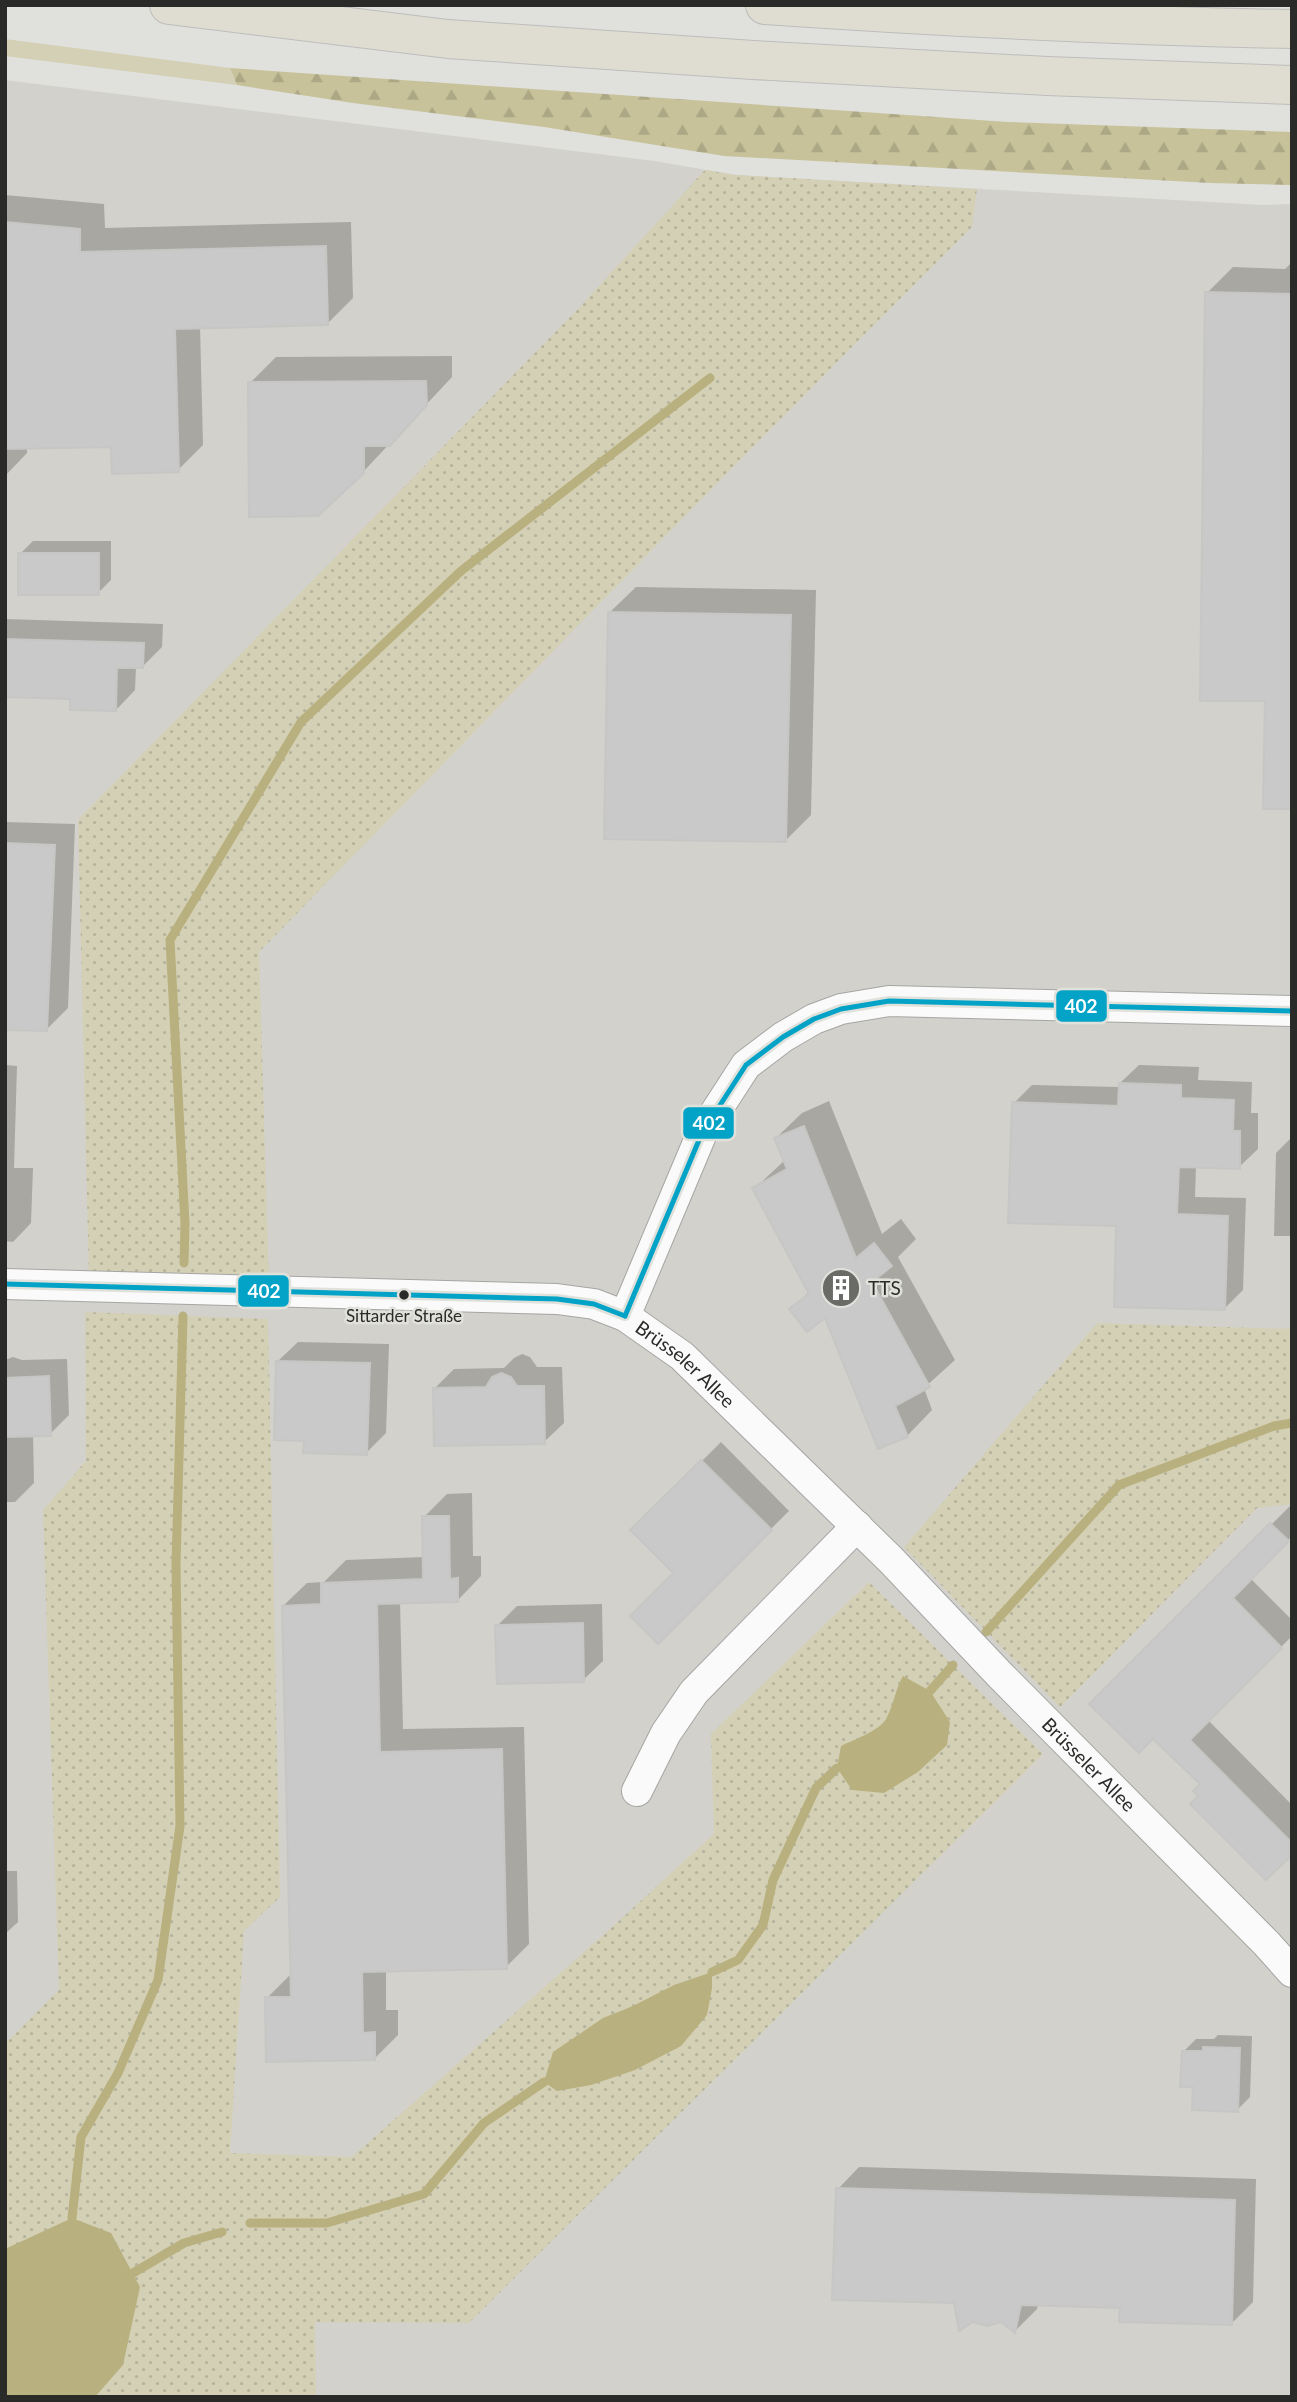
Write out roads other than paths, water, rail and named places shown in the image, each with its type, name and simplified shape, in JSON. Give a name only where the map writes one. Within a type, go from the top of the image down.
[{"type":"highway","points":[[169,5],[462,40],[1034,76],[1292,85]]},
{"type":"highway","points":[[765,5],[1169,27],[1292,29]]},
{"type":"street","points":[[625,1316],[702,1133],[746,1065],[783,1037],[814,1019],[841,1009],[889,1001],[1292,1012]]},
{"type":"street","name":"Brüsseler Allee","points":[[5,1284],[556,1299],[594,1304],[625,1316],[682,1356],[857,1526],[1292,1972]]},
{"type":"street","points":[[637,1791],[666,1733],[694,1692],[857,1526]]},
{"type":"waterway","points":[[184,1263],[185,1224],[170,940],[301,722],[461,571],[710,378]]},
{"type":"waterway","points":[[72,2218],[81,2137],[118,2073],[158,1980],[180,1826],[176,1564],[183,1316]]},
{"type":"waterway","points":[[986,1632],[1119,1485],[1274,1426],[1292,1423]]},
{"type":"waterway","points":[[930,1691],[953,1665]]},
{"type":"waterway","points":[[712,1972],[738,1960],[763,1925],[773,1880],[816,1788],[837,1768]]},
{"type":"waterway","points":[[250,2223],[327,2223],[424,2194],[484,2123],[544,2082]]},
{"type":"waterway","points":[[133,2273],[184,2243],[222,2232]]},
{"type":"place","name":"TTS","points":[[841,1288]]},
{"type":"place","name":"Sittarder Straße","points":[[404,1295]]}]
